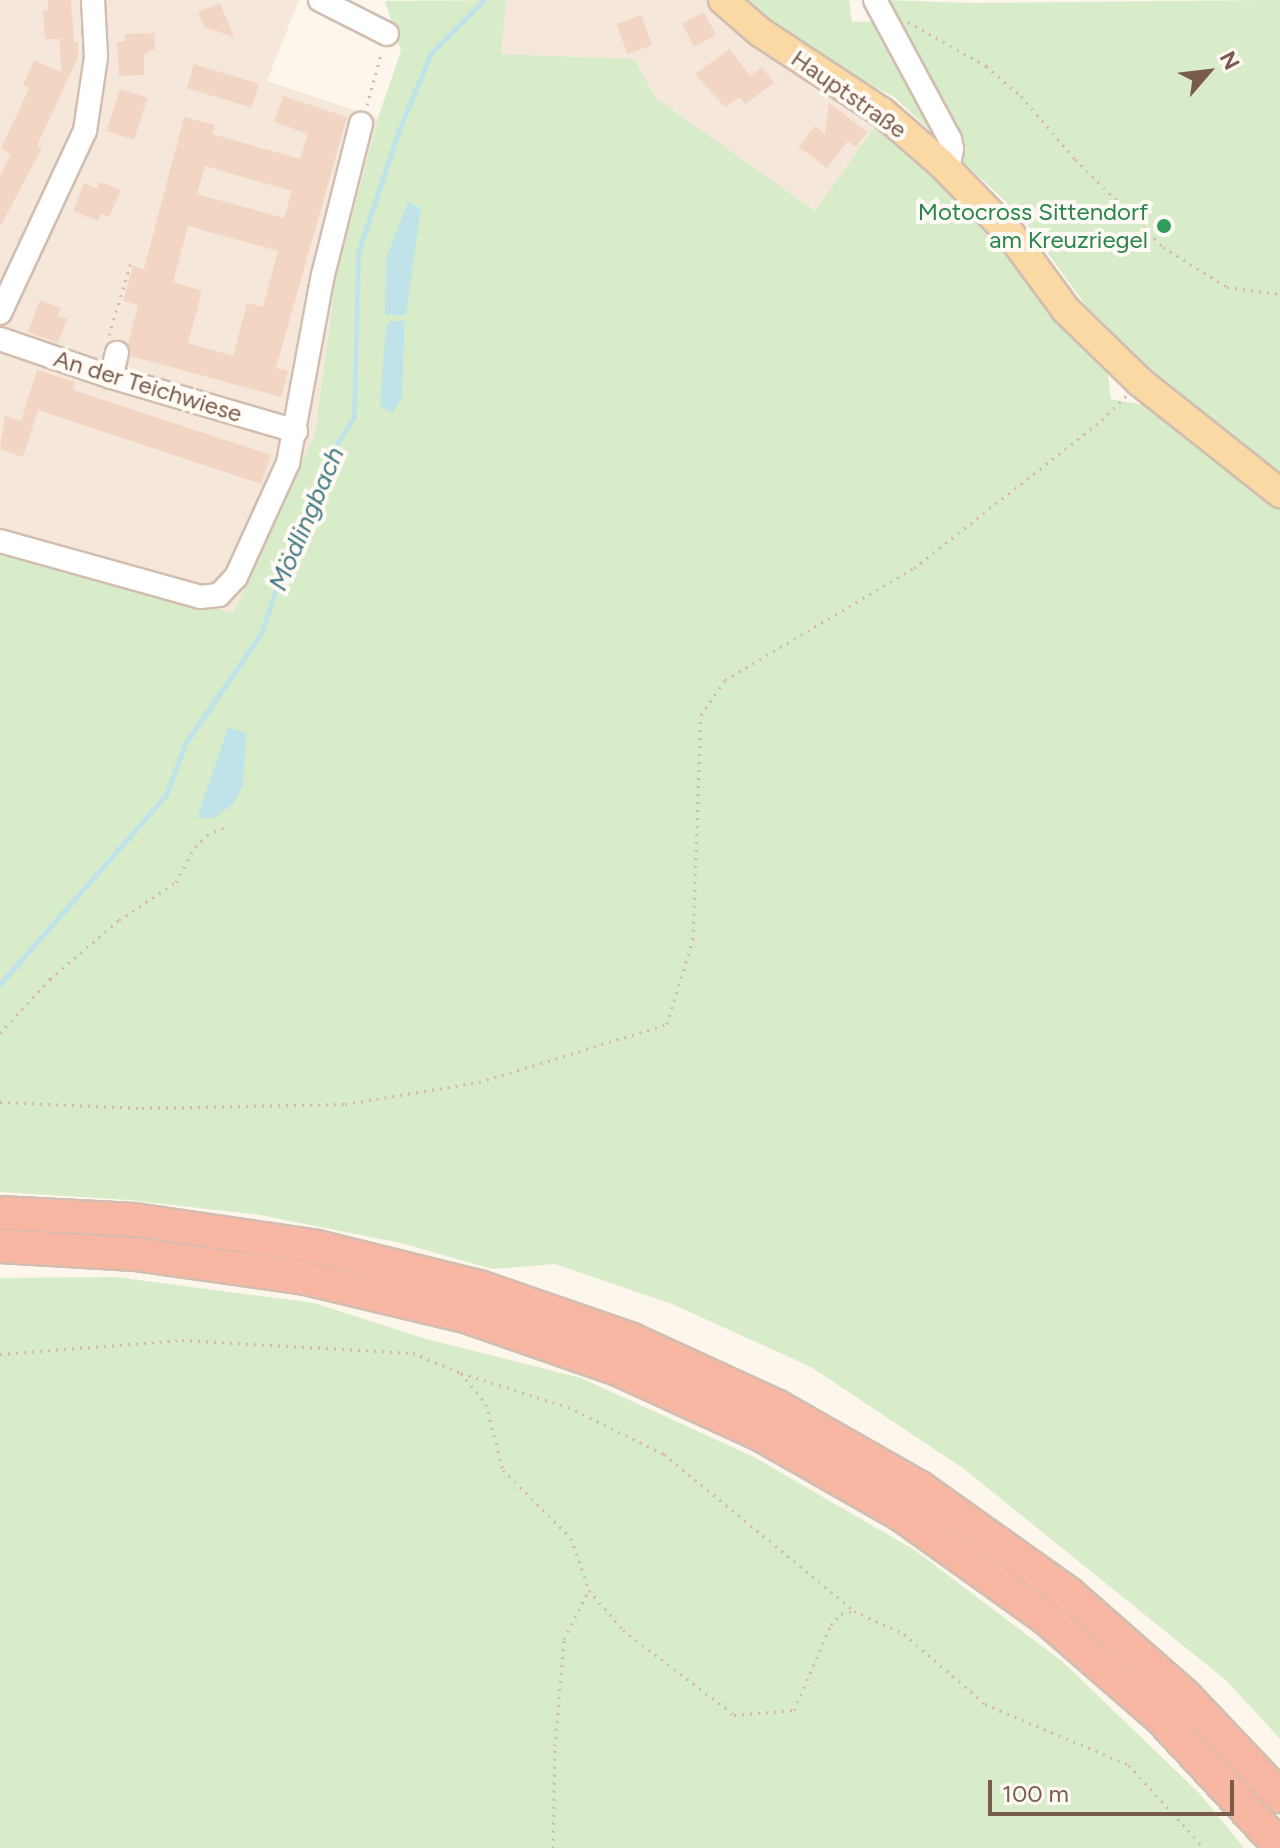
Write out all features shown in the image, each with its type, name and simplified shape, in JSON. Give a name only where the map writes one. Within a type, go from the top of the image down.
[{"type":"highway","points":[[0,1213],[135,1220],[317,1247],[479,1287],[630,1339],[778,1407],[920,1488],[1069,1594],[1185,1696],[1280,1796]]},
{"type":"highway","points":[[0,1246],[135,1254],[305,1278],[465,1316],[618,1369],[760,1434],[902,1515],[1046,1618],[1162,1719],[1280,1846]]},
{"type":"main road","name":"Hauptstraße","points":[[723,0],[760,32],[882,112],[948,169],[1011,235],[1066,310],[1140,382],[1280,493]]},
{"type":"street","points":[[0,313],[85,131],[96,57],[93,0]]},
{"type":"street","points":[[320,0],[387,34]]},
{"type":"street","points":[[875,0],[950,139],[952,149],[948,169]]},
{"type":"street","points":[[0,541],[200,597],[219,595],[236,577],[288,463],[323,275],[361,124]]},
{"type":"street","name":"An der Teichwiese","points":[[0,339],[104,375],[296,431]]},
{"type":"street","points":[[104,375],[117,353]]},
{"type":"path","points":[[907,21],[986,66],[1021,96],[1075,159],[1163,247],[1227,287],[1280,294]]},
{"type":"path","points":[[361,124],[387,34]]},
{"type":"path","points":[[104,375],[132,259]]},
{"type":"path","points":[[0,1102],[142,1108],[345,1104],[479,1082],[667,1024],[693,939],[701,715],[725,680],[914,568],[1102,420],[1140,382]]},
{"type":"path","points":[[0,1033],[50,979],[119,920],[176,882],[195,847],[227,826]]},
{"type":"path","points":[[0,1354],[182,1340],[413,1353],[461,1373],[568,1407],[664,1454],[854,1611],[904,1634],[985,1704],[1129,1765],[1204,1848]]},
{"type":"path","points":[[461,1373],[486,1404],[503,1470],[571,1538],[589,1590],[623,1630],[734,1715],[794,1710],[831,1625],[841,1614],[854,1611]]},
{"type":"path","points":[[553,1848],[555,1746],[564,1639],[589,1590]]},
{"type":"shaded area","points":[[0,0],[299,0],[267,81],[378,118],[336,276],[315,433],[233,613],[0,548]]},
{"type":"shaded area","points":[[506,0],[733,0],[864,112],[875,126],[815,212],[656,98],[634,59],[500,54]]},
{"type":"green space","points":[[506,0],[501,54],[634,59],[656,98],[815,211],[875,126],[946,179],[1107,368],[1111,399],[1155,407],[1280,506],[1280,1739],[1227,1681],[964,1469],[811,1367],[672,1304],[555,1264],[492,1269],[401,1243],[260,1215],[129,1200],[0,1192],[0,548],[233,613],[315,433],[336,276],[378,118],[401,51],[385,1]],"holes":[[[391,321],[405,322],[402,397]]]},
{"type":"green space","name":"Motocross Sittendorf am Kreuzriegel","points":[[740,0],[849,0],[852,22],[889,21],[880,0],[975,3],[1280,0],[1280,476],[1112,342],[1021,216],[894,97],[788,41]]},
{"type":"green space","points":[[116,1277],[314,1303],[423,1338],[581,1378],[754,1457],[916,1551],[1063,1662],[1200,1794],[1244,1848],[0,1848],[0,1278]]},
{"type":"water","points":[[408,202],[421,208],[406,315],[385,315],[386,258]]},
{"type":"water","points":[[391,321],[405,321],[402,397],[392,414],[380,405],[386,327]]},
{"type":"water","points":[[228,727],[246,733],[243,785],[233,804],[214,818],[197,818]]},
{"type":"building","points":[[48,0],[71,0],[78,57],[37,146],[42,148],[0,227],[0,176],[11,154],[1,149],[29,88],[23,85],[34,60],[61,72],[60,39],[45,39],[43,11],[48,11]]},
{"type":"building","points":[[220,3],[234,37],[204,27],[198,12]]},
{"type":"building","points":[[704,12],[716,35],[694,47],[682,24]]},
{"type":"building","points":[[641,15],[652,45],[628,54],[617,24]]},
{"type":"building","points":[[155,33],[155,49],[144,55],[144,75],[119,76],[117,42],[125,41],[125,34]]},
{"type":"building","points":[[730,49],[750,76],[762,67],[774,83],[745,104],[740,97],[725,107],[695,74]]},
{"type":"building","points":[[194,64],[259,84],[252,108],[187,88]]},
{"type":"building","points":[[120,89],[148,98],[134,140],[106,131]]},
{"type":"building","points":[[283,96],[347,117],[276,368],[288,371],[281,397],[131,356],[128,344],[138,305],[123,301],[133,266],[144,269],[184,117],[215,125],[212,134],[300,159],[308,134],[274,122]],"holes":[[[205,166],[292,191],[284,218],[197,194]],[[188,226],[278,251],[263,307],[247,303],[233,356],[188,343],[202,291],[173,282]]]},
{"type":"building","points":[[829,103],[867,132],[856,147],[848,141],[827,168],[799,147],[815,126],[825,134]]},
{"type":"building","points":[[100,182],[121,190],[109,217],[101,214],[98,221],[73,211],[84,183],[97,189]]},
{"type":"building","points":[[40,300],[61,308],[58,316],[67,319],[58,343],[28,332]]},
{"type":"building","points":[[37,370],[75,382],[73,390],[271,455],[261,484],[38,410],[23,457],[0,449],[5,416],[21,421]]},
{"type":"waterway","name":"Mödlingbach","points":[[0,984],[166,795],[185,744],[262,632],[291,542],[331,453],[354,417],[358,253],[399,130],[431,53],[484,0]]},
{"type":"place","name":"Motocross Sittendorf am Kreuzriegel","points":[[1164,226]]}]
